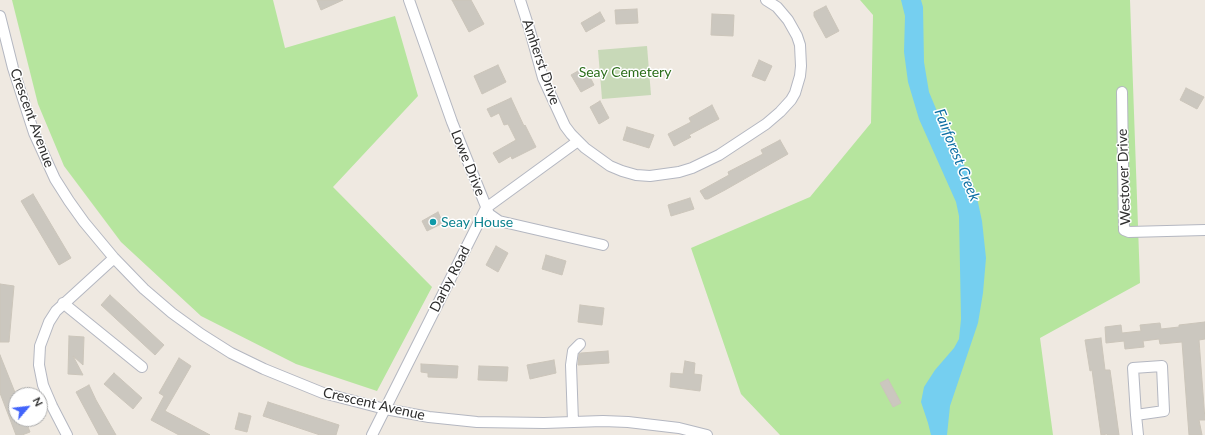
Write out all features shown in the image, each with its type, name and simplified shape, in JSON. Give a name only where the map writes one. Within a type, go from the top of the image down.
[{"type":"street","name":"Lowe Drive","points":[[409,0],[452,122],[489,214],[499,221],[603,245]]},
{"type":"street","name":"Amherst Drive","points":[[520,0],[546,84],[565,126],[578,141],[601,160],[622,171],[636,175],[650,176],[678,172],[706,162],[735,146],[766,124],[791,100],[797,86],[801,66],[800,45],[793,28],[783,12],[766,0]]},
{"type":"street","name":"Crescent Avenue","points":[[0,16],[23,101],[44,156],[69,201],[84,222],[114,258],[144,289],[172,313],[201,334],[232,353],[264,369],[315,390],[353,402],[429,417],[477,422],[622,422],[654,424],[707,435]]},
{"type":"street","name":"Westover Drive","points":[[1122,92],[1124,230],[1129,232],[1205,230]]},
{"type":"street","name":"Darby Road","points":[[372,435],[486,208],[578,141]]},
{"type":"street","points":[[67,435],[43,385],[39,365],[44,333],[49,322],[63,303],[114,258]]},
{"type":"street","points":[[63,303],[142,367]]},
{"type":"street","points":[[574,422],[571,365],[573,351],[580,344]]},
{"type":"street","points":[[1136,415],[1164,411],[1162,366],[1133,368],[1136,415],[1138,435]]},
{"type":"green space","points":[[12,0],[273,0],[285,48],[395,16],[418,96],[333,187],[432,287],[377,391],[296,364],[201,316],[121,242],[64,166],[38,104]]},
{"type":"green space","points":[[860,0],[1130,0],[1140,283],[1040,338],[1053,435],[780,435],[741,394],[691,248],[810,197],[871,123],[873,15]]},
{"type":"green space","name":"Seay Cemetery","points":[[647,46],[651,95],[602,99],[598,50]]},
{"type":"water","name":"Fairforest Creek","points":[[901,0],[921,0],[923,7],[924,62],[929,92],[944,128],[969,174],[976,193],[982,221],[986,258],[983,293],[978,323],[950,406],[947,435],[931,435],[921,402],[924,387],[935,370],[954,348],[959,339],[961,319],[959,216],[956,202],[919,119],[908,82],[904,52],[905,16]]},
{"type":"building","points":[[317,0],[343,0],[321,10]]},
{"type":"building","points":[[452,0],[471,0],[484,24],[469,32]]},
{"type":"building","points":[[826,6],[839,31],[826,38],[814,16],[814,12]]},
{"type":"building","points":[[637,9],[638,23],[616,24],[615,10]]},
{"type":"building","points":[[600,12],[605,21],[586,32],[581,23]]},
{"type":"building","points":[[712,14],[734,15],[733,36],[711,35]]},
{"type":"building","points":[[759,60],[772,66],[765,81],[752,76]]},
{"type":"building","points":[[498,65],[506,82],[482,94],[474,76]]},
{"type":"building","points":[[585,67],[594,85],[581,92],[571,75]]},
{"type":"building","points":[[1186,88],[1204,97],[1197,109],[1180,100]]},
{"type":"building","points":[[511,98],[536,147],[512,159],[511,156],[499,163],[493,153],[516,140],[508,124],[504,125],[499,113],[491,117],[487,109]]},
{"type":"building","points":[[600,101],[609,118],[599,124],[590,107]]},
{"type":"building","points":[[712,105],[719,119],[689,135],[691,137],[674,146],[668,134],[691,122],[689,118]]},
{"type":"building","points":[[627,127],[654,135],[649,148],[623,140]]},
{"type":"building","points":[[780,140],[788,154],[725,190],[708,199],[705,199],[700,191],[729,175],[728,172],[763,154],[761,150]]},
{"type":"building","points":[[33,194],[71,258],[59,265],[21,201]]},
{"type":"building","points":[[690,198],[694,209],[671,216],[668,205]]},
{"type":"building","name":"Seay House","points":[[438,212],[443,223],[427,231],[422,221]]},
{"type":"building","points":[[496,246],[508,253],[498,272],[486,265]]},
{"type":"building","points":[[546,255],[566,261],[562,275],[542,269]]},
{"type":"building","points":[[0,284],[14,286],[9,342],[0,342]]},
{"type":"building","points":[[110,295],[164,345],[155,355],[101,305]]},
{"type":"building","points":[[580,305],[604,308],[602,325],[578,322]]},
{"type":"building","points":[[1205,322],[1205,339],[1199,340],[1205,420],[1199,420],[1202,435],[1189,435],[1182,342],[1160,344],[1159,339],[1143,341],[1144,347],[1125,349],[1124,341],[1106,343],[1105,327],[1121,325],[1122,333],[1141,331],[1140,325],[1160,323],[1161,329]]},
{"type":"building","points":[[69,336],[84,337],[83,365],[73,356],[83,375],[68,374]]},
{"type":"building","points":[[1101,338],[1105,370],[1110,370],[1119,435],[1101,435],[1092,370],[1090,371],[1085,340]]},
{"type":"building","points":[[608,351],[609,363],[578,365],[579,354],[581,353]]},
{"type":"building","points":[[0,355],[13,387],[8,387],[8,414],[0,393]]},
{"type":"building","points":[[179,358],[191,366],[165,411],[210,435],[179,435],[151,420],[164,396],[159,393]]},
{"type":"building","points":[[554,360],[556,373],[530,379],[527,365]]},
{"type":"building","points":[[685,361],[695,363],[694,374],[702,375],[700,391],[670,387],[671,373],[683,374]]},
{"type":"building","points":[[421,364],[458,366],[457,378],[428,377],[428,373],[421,372]]},
{"type":"building","points":[[479,366],[508,367],[507,381],[478,380]]},
{"type":"building","points":[[114,373],[142,398],[133,409],[104,384]]},
{"type":"building","points":[[888,379],[901,403],[893,407],[880,383]]},
{"type":"building","points":[[89,385],[116,435],[99,435],[76,392]]},
{"type":"building","points":[[268,402],[339,425],[336,435],[320,435],[263,416]]},
{"type":"building","points":[[239,413],[251,416],[247,432],[235,429]]},
{"type":"building","points":[[13,427],[28,427],[30,432],[22,435],[16,435]]},
{"type":"place","name":"Seay House","points":[[433,222]]}]
